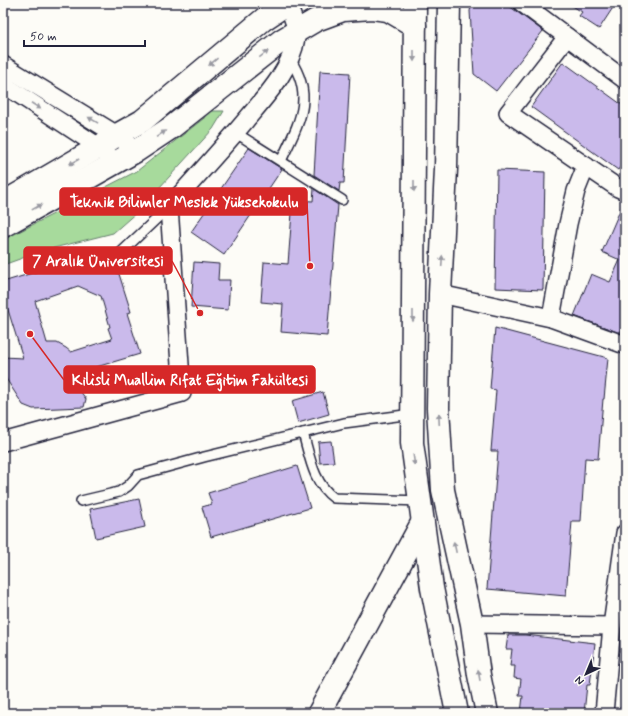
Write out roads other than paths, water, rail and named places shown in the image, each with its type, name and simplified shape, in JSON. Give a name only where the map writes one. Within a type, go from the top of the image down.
[{"type":"main road","points":[[3,203],[142,121],[264,19],[288,3]]},
{"type":"main road","points":[[415,3],[412,443],[432,588],[457,713]]},
{"type":"main road","points":[[449,3],[446,169],[440,294],[438,408],[443,490],[472,624],[479,675],[487,713]]},
{"type":"main road","points":[[3,226],[136,151],[172,127],[282,40],[316,20],[343,10],[372,8],[388,10],[415,26]]},
{"type":"main road","points":[[319,713],[422,523]]},
{"type":"street","points":[[3,442],[182,393],[170,207],[236,133],[274,86],[290,59],[297,38],[288,3]]},
{"type":"street","points":[[522,3],[625,80]]},
{"type":"street","points":[[567,37],[508,113],[586,166],[623,186]]},
{"type":"street","points":[[3,65],[117,135],[136,151]]},
{"type":"street","points":[[3,84],[99,147],[116,163]]},
{"type":"street","points":[[551,318],[568,224],[576,191],[586,166]]},
{"type":"street","points":[[440,294],[551,318],[625,345]]},
{"type":"street","points":[[604,713],[612,626],[625,533]]},
{"type":"street","points":[[472,624],[612,626]]},
{"type":"lane","points":[[281,161],[300,118],[303,99],[301,80],[290,59]]},
{"type":"lane","points":[[236,133],[342,200]]},
{"type":"lane","points":[[113,260],[170,207]]},
{"type":"lane","points":[[81,501],[119,492],[128,486],[138,475],[204,457],[344,423],[412,414]]},
{"type":"lane","points":[[303,433],[314,473],[325,490],[334,498],[420,501]]},
{"type":"place","name":"Teknik Bilimler Meslek Yüksekokulu","points":[[310,266]]},
{"type":"place","name":"7 Aralık Üniversitesi","points":[[200,313]]},
{"type":"place","name":"Kilisli Muallim Rıfat Eğitim Fakültesi","points":[[30,334]]}]
